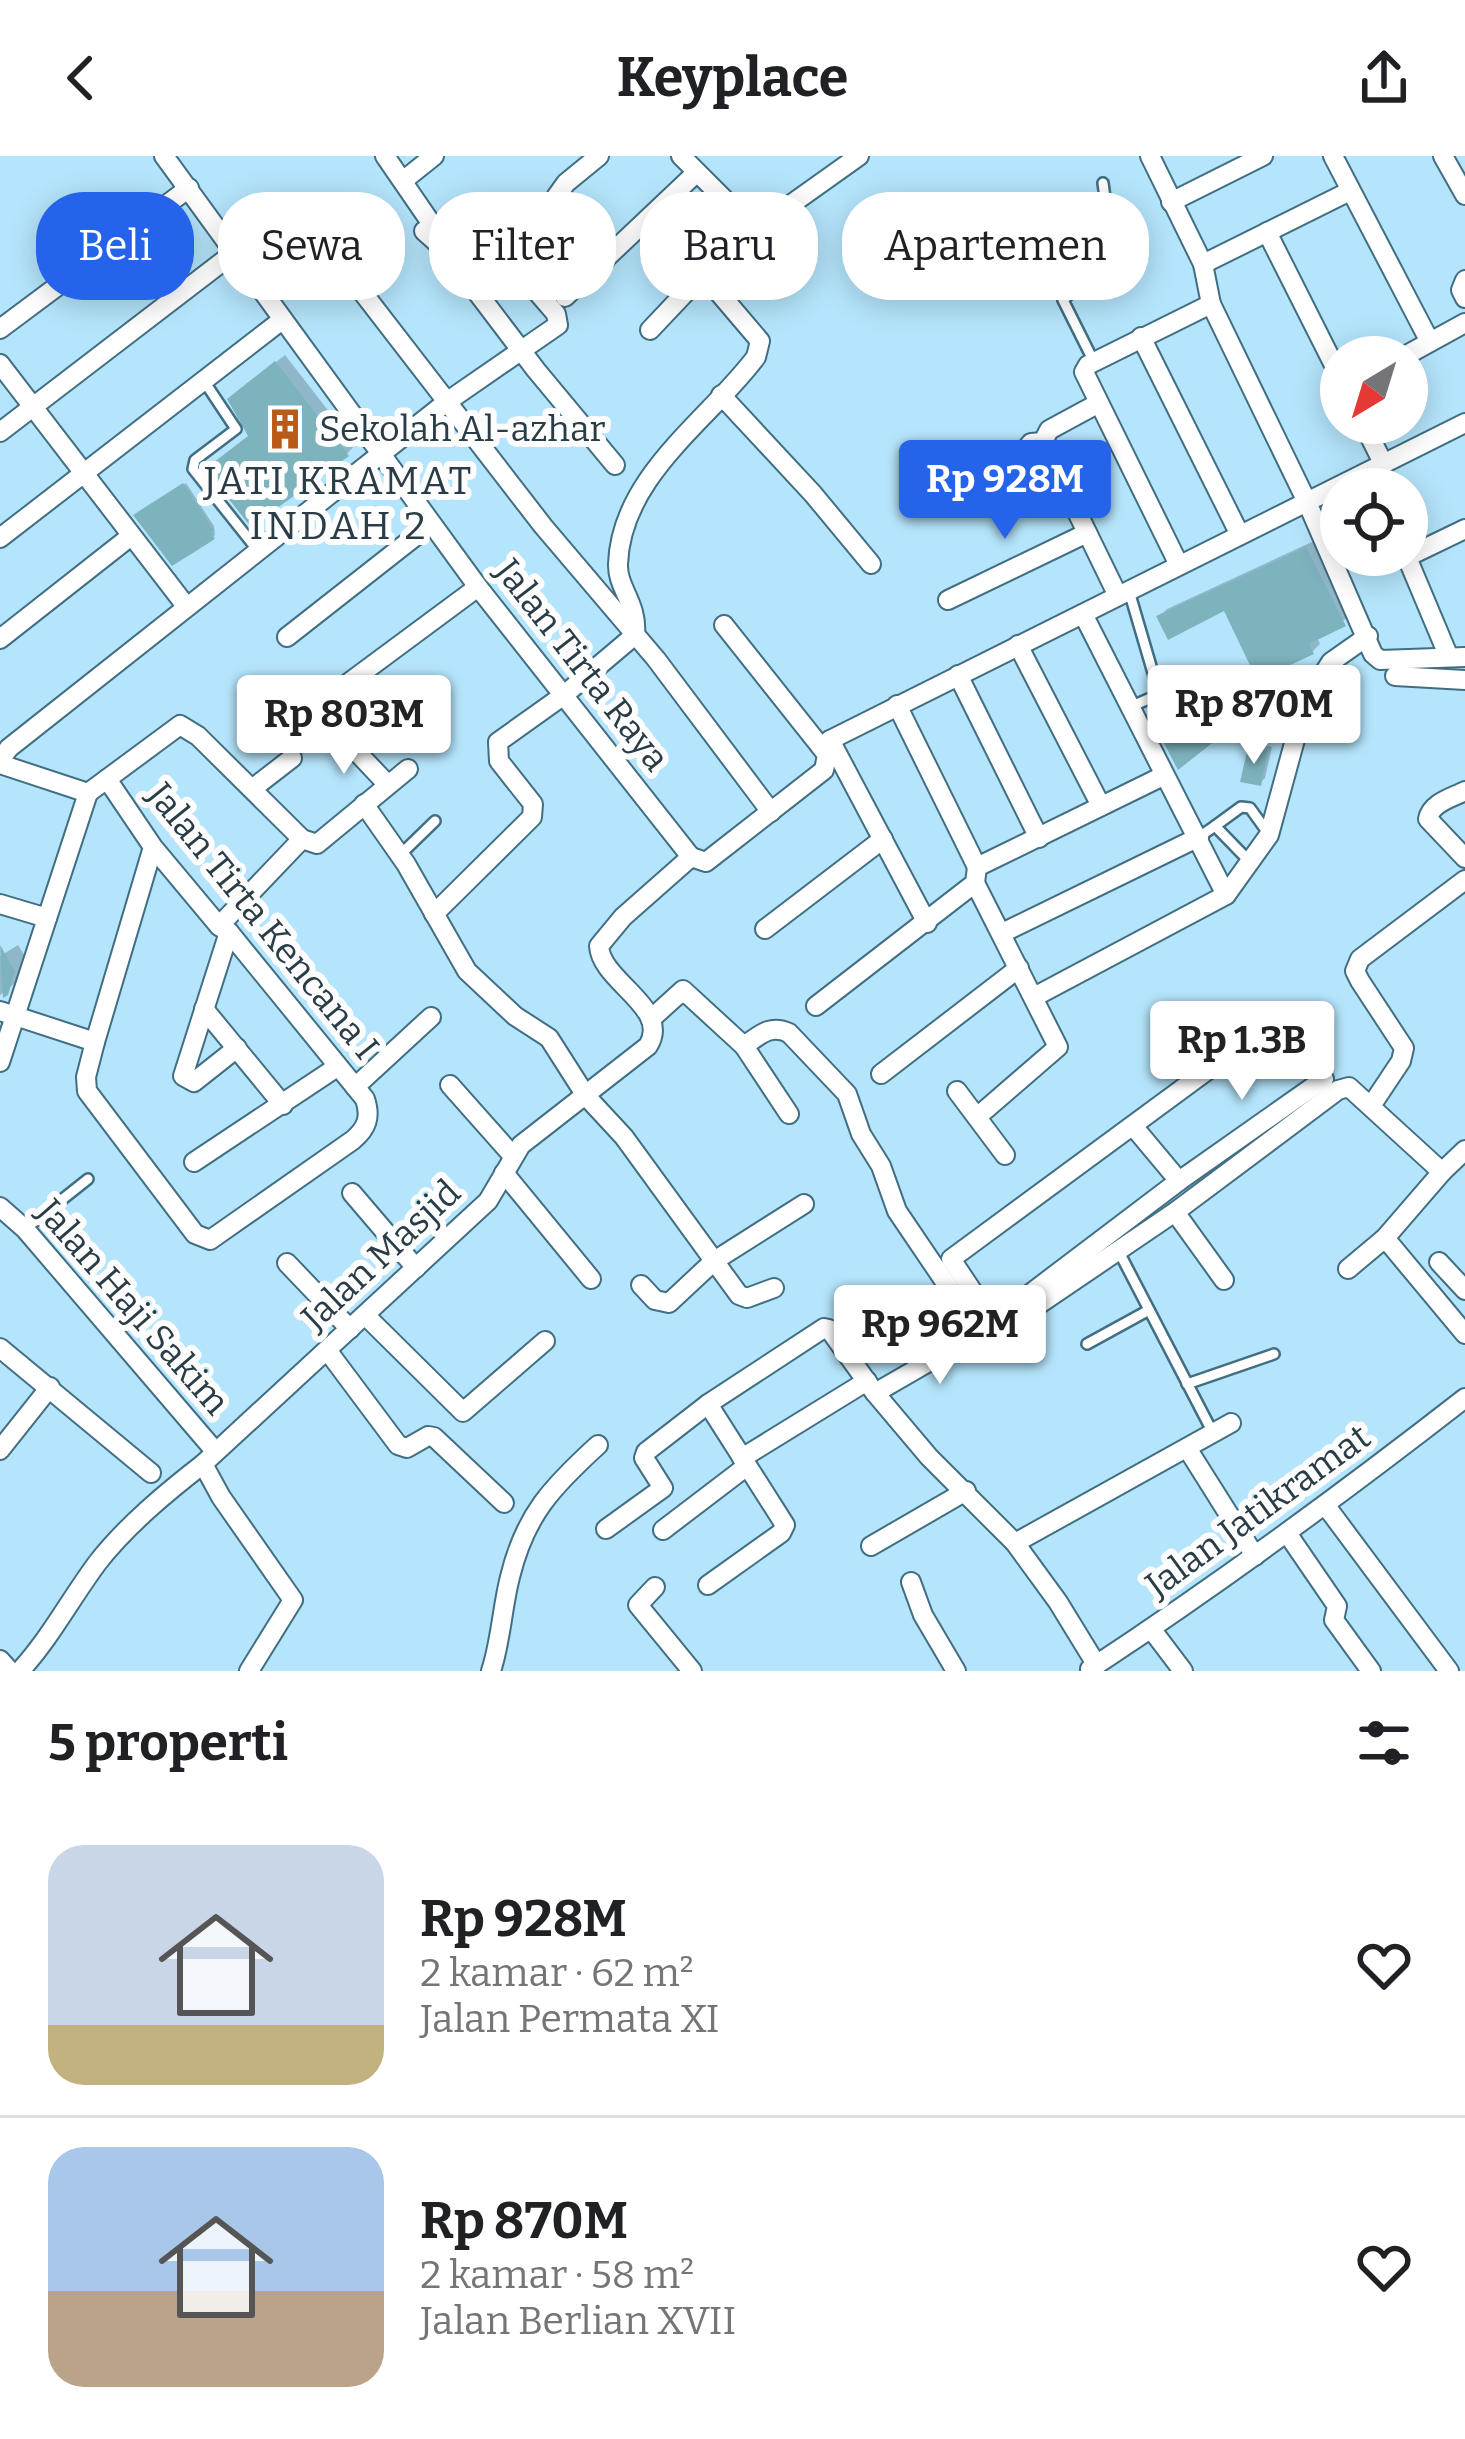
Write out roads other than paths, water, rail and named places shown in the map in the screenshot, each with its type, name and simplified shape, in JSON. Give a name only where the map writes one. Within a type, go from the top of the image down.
[{"type":"street","name":"Jalan Tirta Raya","points":[[164,156],[218,228]]},
{"type":"street","points":[[385,156],[429,227]]},
{"type":"street","points":[[404,180],[434,156]]},
{"type":"street","points":[[560,192],[599,156]]},
{"type":"street","points":[[681,156],[716,192]]},
{"type":"street","points":[[808,192],[859,156]]},
{"type":"street","points":[[1150,156],[1203,264],[1211,304],[1307,502],[1373,654],[1380,660],[1456,656],[1417,576]]},
{"type":"street","points":[[1171,202],[1262,156]]},
{"type":"street","points":[[1333,156],[1430,342],[1465,323]]},
{"type":"street","points":[[1444,156],[1465,195]]},
{"type":"street","points":[[616,249],[696,173]]},
{"type":"street","points":[[0,328],[190,188]]},
{"type":"street","points":[[1203,264],[1350,190]]},
{"type":"street","points":[[1267,232],[1320,337]]},
{"type":"street","points":[[0,432],[218,265]]},
{"type":"street","points":[[1465,280],[1461,290],[1465,298]]},
{"type":"street","name":"Jalan Tirta Raya","points":[[268,300],[478,587],[691,857]]},
{"type":"street","points":[[369,300],[771,812]]},
{"type":"street","points":[[483,300],[615,465]]},
{"type":"street","points":[[88,794],[0,762],[9,748],[448,400],[558,326],[556,314],[544,300]]},
{"type":"street","points":[[650,330],[678,300]]},
{"type":"street","points":[[434,914],[532,817],[533,804],[499,761],[498,742],[635,635],[636,611],[617,568],[631,512],[647,483],[757,357],[760,341],[725,300]]},
{"type":"street","points":[[1179,565],[1084,372],[1094,362],[1211,304]]},
{"type":"street","points":[[0,538],[282,320]]},
{"type":"street","points":[[1141,338],[1240,535]]},
{"type":"street","points":[[0,364],[186,606]]},
{"type":"street","points":[[721,395],[871,564]]},
{"type":"street","points":[[1043,442],[1049,430],[1097,404]]},
{"type":"street","points":[[1387,468],[1465,423]]},
{"type":"street","points":[[996,485],[1031,443],[1043,442]]},
{"type":"street","points":[[1043,442],[1123,594]]},
{"type":"street","points":[[789,1114],[744,1046],[688,991],[679,992],[651,1019],[606,965],[599,946],[623,917],[691,857],[706,862],[824,770],[829,748],[897,706],[1320,497]]},
{"type":"street","points":[[287,637],[431,524]]},
{"type":"street","points":[[1428,547],[1465,530]]},
{"type":"street","points":[[948,600],[1087,533]]},
{"type":"street","points":[[0,639],[131,536]]},
{"type":"street","points":[[343,687],[478,587]]},
{"type":"street","points":[[1083,614],[1163,776],[1207,832],[1226,896]]},
{"type":"street","points":[[724,625],[829,748],[927,923]]},
{"type":"street","points":[[1034,997],[1226,896],[1269,835],[1305,703],[1331,662],[1367,636]]},
{"type":"street","points":[[1018,645],[1101,806]]},
{"type":"street","points":[[958,675],[1039,838]]},
{"type":"street","points":[[1395,676],[1465,680]]},
{"type":"street","points":[[897,706],[1058,1048],[977,1117]]},
{"type":"street","points":[[0,1063],[8,1014],[47,918],[88,794],[171,730],[180,725],[188,728],[302,838],[317,844],[408,769]]},
{"type":"street","points":[[339,733],[388,785]]},
{"type":"street","points":[[252,789],[292,758]]},
{"type":"street","points":[[816,1006],[927,923],[976,875],[1163,776]]},
{"type":"street","name":"Jalan Tirta Kencana I","points":[[95,1042],[87,1090],[195,1234],[210,1240],[359,1135],[369,1111],[356,1087],[153,847],[107,779]]},
{"type":"street","points":[[1465,791],[1432,808],[1428,819],[1465,858]]},
{"type":"street","points":[[364,804],[400,855],[467,971],[523,1023],[549,1038],[586,1096],[624,1137],[653,1182],[744,1298],[774,1288]]},
{"type":"street","points":[[1002,933],[1207,832]]},
{"type":"street","points":[[238,1048],[202,1079],[188,1081],[183,1076],[224,929],[302,838]]},
{"type":"street","points":[[765,928],[883,839]]},
{"type":"street","points":[[8,1014],[95,1042],[153,847]]},
{"type":"street","points":[[1372,1106],[1401,1061],[1404,1048],[1355,971],[1360,959],[1465,880]]},
{"type":"street","points":[[0,904],[47,918]]},
{"type":"street","points":[[880,1074],[1019,968]]},
{"type":"street","points":[[204,1009],[283,1105]]},
{"type":"street","points":[[356,1087],[431,1017]]},
{"type":"street","name":"Jalan Masjid","points":[[20,1671],[56,1628],[100,1559],[488,1201],[521,1145],[648,1046],[655,1031],[651,1019]]},
{"type":"street","points":[[663,1530],[745,1462],[871,1387],[926,1363],[985,1328],[1179,1181],[1324,1079],[1273,1022],[951,1259],[985,1328],[990,1341],[1338,1090],[1349,1087],[1442,1172]]},
{"type":"street","points":[[744,1046],[768,1029],[789,1033],[848,1094],[897,1211],[985,1328]]},
{"type":"street","points":[[194,1162],[337,1066]]},
{"type":"street","points":[[450,1084],[591,1279]]},
{"type":"street","points":[[957,1091],[1005,1156]]},
{"type":"street","points":[[1133,1126],[1179,1181]]},
{"type":"street","points":[[1348,1269],[1385,1238],[1465,1150]]},
{"type":"street","points":[[352,1193],[416,1268]]},
{"type":"street","points":[[641,1285],[655,1300],[669,1303],[714,1261],[804,1204]]},
{"type":"street","name":"Jalan Haji Sakim","points":[[0,1207],[26,1229],[209,1458]]},
{"type":"street","points":[[1175,1212],[1224,1280]]},
{"type":"street","points":[[1385,1238],[1465,1334]]},
{"type":"street","points":[[1438,1262],[1465,1290]]},
{"type":"street","points":[[287,1263],[463,1412],[545,1341]]},
{"type":"street","points":[[887,1302],[926,1363]]},
{"type":"street","points":[[606,1529],[663,1488],[644,1458],[646,1452],[708,1404],[824,1328],[832,1332],[929,1457],[1015,1543],[1058,1602],[1091,1668]]},
{"type":"street","points":[[0,1348],[151,1473]]},
{"type":"street","points":[[327,1350],[398,1444],[407,1448],[434,1437],[504,1503]]},
{"type":"street","points":[[0,1450],[50,1387]]},
{"type":"street","name":"Jalan Jatikramat","points":[[1091,1668],[1326,1506],[1465,1398]]},
{"type":"street","points":[[707,1585],[785,1525],[708,1404]]},
{"type":"street","points":[[1015,1543],[1222,1428]]},
{"type":"street","points":[[491,1671],[510,1576],[530,1519],[547,1493],[598,1445]]},
{"type":"street","points":[[1187,1448],[1255,1556]]},
{"type":"street","points":[[209,1458],[221,1497],[293,1600],[249,1671]]},
{"type":"street","points":[[871,1546],[966,1491]]},
{"type":"street","points":[[1326,1506],[1449,1671]]},
{"type":"street","points":[[1287,1533],[1337,1606],[1334,1620],[1371,1671]]},
{"type":"street","points":[[911,1582],[923,1615],[956,1671]]},
{"type":"street","points":[[655,1587],[638,1605],[692,1671]]},
{"type":"street","points":[[1152,1630],[1183,1671]]},
{"type":"street","points":[[0,1660],[10,1671]]},
{"type":"lane","points":[[1094,362],[1064,300],[1114,256],[1102,183]]},
{"type":"lane","points":[[204,381],[236,429],[195,460],[193,469],[259,552]]},
{"type":"lane","points":[[1123,594],[1158,690],[1130,706]]},
{"type":"lane","points":[[1251,863],[1207,832],[1237,810],[1250,808],[1269,835]]},
{"type":"lane","points":[[400,855],[435,821]]},
{"type":"lane","points":[[26,1229],[88,1178]]},
{"type":"lane","points":[[1118,1250],[1187,1384],[1222,1428]]},
{"type":"lane","points":[[1087,1344],[1149,1310]]},
{"type":"lane","points":[[1187,1384],[1274,1354]]},
{"type":"place","name":"Sekolah Al-azhar","points":[[285,429]]},
{"type":"district","name":"JATI KRAMAT INDAH 2","points":[[339,504]]}]
